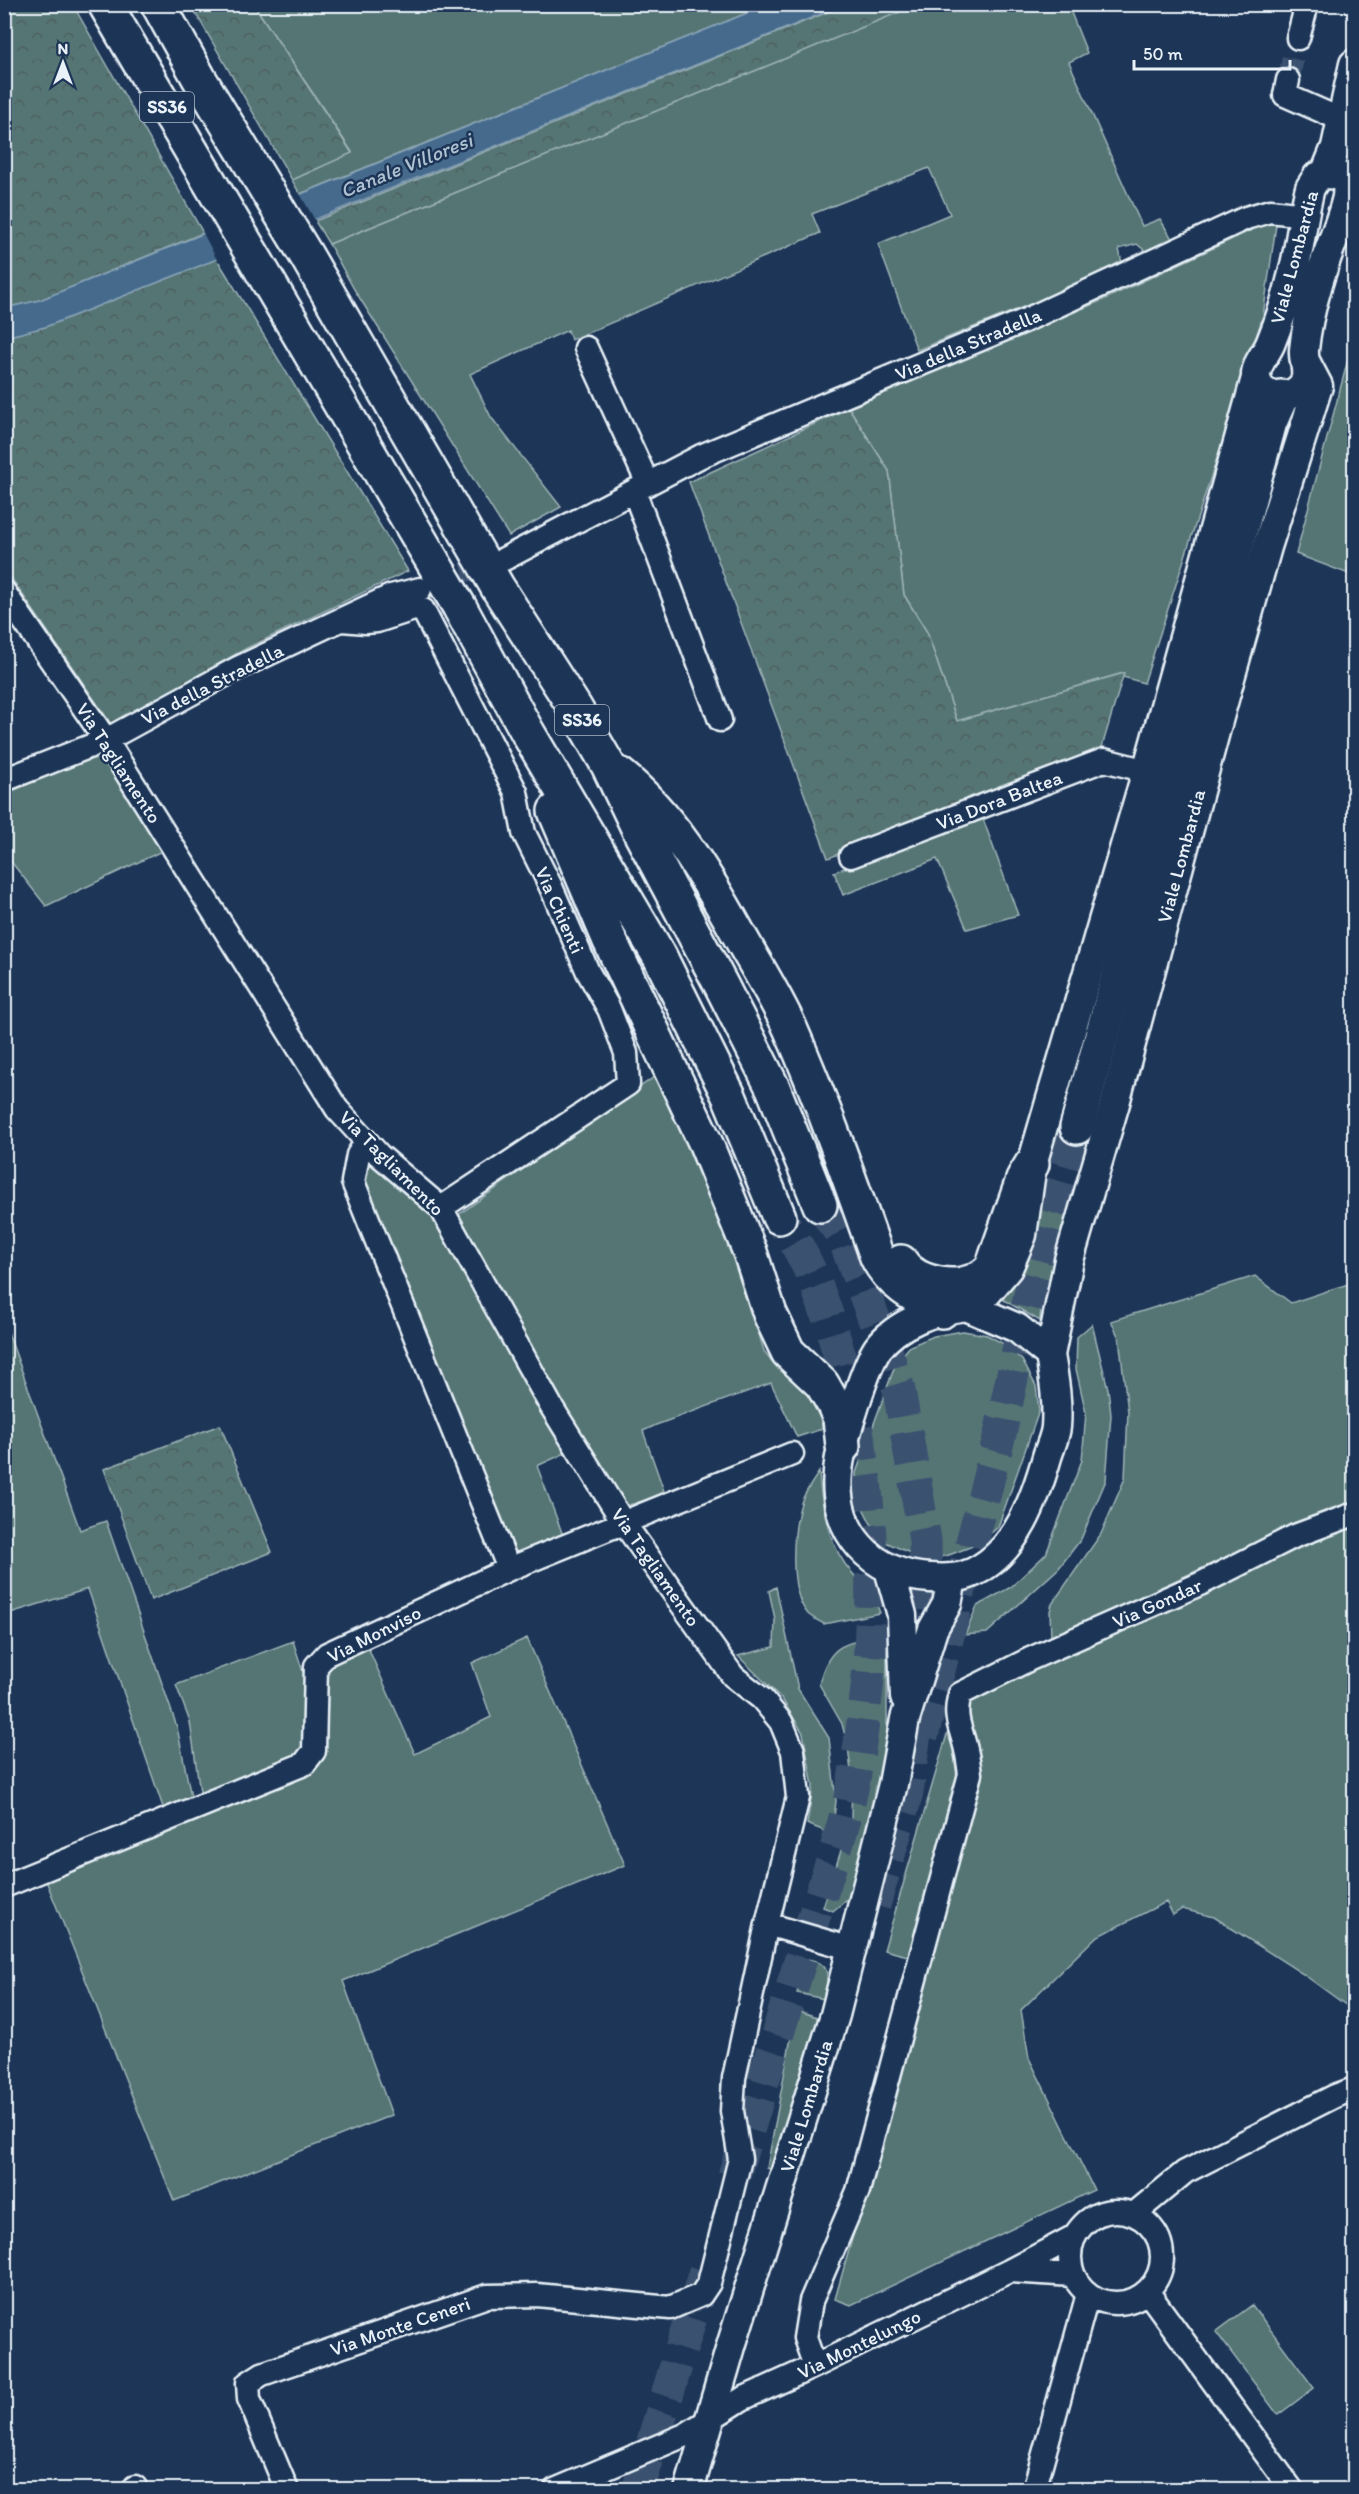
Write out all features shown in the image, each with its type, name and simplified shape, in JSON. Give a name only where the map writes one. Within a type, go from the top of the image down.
[{"type":"highway","name":"SS36","points":[[105,4],[459,606],[528,733],[660,957],[729,1096],[779,1217]]},
{"type":"highway","name":"SS36","points":[[158,4],[498,588],[575,708],[608,765],[641,834],[773,1089],[820,1205]]},
{"type":"highway","points":[[182,4],[198,32],[199,78]]},
{"type":"highway","points":[[1077,1127],[1270,422],[1269,387]]},
{"type":"highway","points":[[528,733],[568,844],[610,941],[706,1144],[750,1252],[770,1314],[788,1352],[822,1384],[834,1403],[840,1418],[843,1446]]},
{"type":"highway","name":"SS36","points":[[608,765],[644,794],[680,839],[716,893],[789,1026],[838,1147],[877,1257],[885,1272],[902,1288],[954,1308]]},
{"type":"highway","points":[[789,1026],[848,1120],[896,1253],[905,1268],[920,1278],[936,1283],[967,1282],[980,1278],[992,1268],[1024,1177],[1032,1164]]},
{"type":"main road","name":"Viale Lombardia","points":[[1342,172],[1317,177],[1310,188],[1291,282],[1271,343],[1257,368],[1269,387],[1291,396],[1305,382],[1307,370],[1305,347],[1317,287],[1342,244],[1344,212],[1342,172],[1336,147],[1354,64]]},
{"type":"main road","name":"Viale Lombardia","points":[[1050,1355],[1069,1260],[1115,1103],[1222,706],[1267,547],[1318,386],[1306,363]]},
{"type":"main road","name":"Viale Lombardia","points":[[689,2490],[835,2015],[893,1784],[906,1719],[933,1629],[947,1604],[952,1580],[920,1578],[890,1569],[876,1563],[863,1552],[844,1520],[838,1474],[843,1446],[858,1395],[877,1349],[893,1332],[913,1320],[954,1308],[986,1294],[1008,1268],[1022,1235],[1032,1164],[1147,771],[1269,387]]},
{"type":"main road","points":[[952,1580],[974,1572],[994,1559],[1028,1514],[1056,1429],[1057,1393],[1050,1355],[1017,1328],[954,1308]]},
{"type":"main road","name":"Viale Lombardia","points":[[890,1569],[902,1616],[906,1719]]},
{"type":"street","points":[[1298,38],[1307,4]]},
{"type":"street","points":[[1288,80],[1285,95],[1342,120]]},
{"type":"street","name":"Via della Stradella","points":[[504,559],[701,456],[1024,321],[1246,218],[1270,211],[1305,215]]},
{"type":"street","points":[[586,348],[641,488],[720,720]]},
{"type":"street","name":"Via della Stradella","points":[[4,780],[106,740],[238,668],[391,597],[420,589]]},
{"type":"street","name":"Via Tagliamento","points":[[4,591],[106,740],[337,1109],[366,1142],[441,1208],[551,1406],[623,1522],[733,1676],[762,1699],[781,1722],[793,1751],[798,1797],[767,1924]]},
{"type":"street","name":"Via Chienti","points":[[342,620],[366,622],[417,608],[423,610],[516,792],[524,833],[551,887],[588,972],[609,1009],[626,1053],[628,1084],[441,1208]]},
{"type":"street","name":"Via Dora Baltea","points":[[852,856],[1104,760],[1147,771]]},
{"type":"street","points":[[366,1142],[358,1155],[353,1182],[509,1569]]},
{"type":"street","name":"Via Monviso","points":[[4,1886],[304,1764],[314,1751],[315,1666],[327,1654],[509,1569],[792,1454]]},
{"type":"street","name":"Via Gondar","points":[[815,2366],[805,2338],[811,2301],[858,2191],[970,1774],[966,1749],[958,1728],[956,1709],[960,1694],[1069,1641],[1202,1583],[1295,1536],[1354,1514]]},
{"type":"street","points":[[767,1924],[852,1949]]},
{"type":"street","name":"Via Monte Ceneri","points":[[287,2490],[249,2399],[248,2383],[261,2374],[487,2296],[537,2295],[670,2308],[701,2295],[709,2283],[740,2159],[732,2111],[734,2078],[767,1924]]},
{"type":"street","points":[[1073,2237],[1069,2259],[1073,2274],[1088,2294],[1102,2301],[1113,2303],[1133,2300],[1147,2291],[1156,2279],[1162,2263],[1158,2237],[1149,2224],[1134,2214],[1185,2172],[1335,2096],[1354,2089]]},
{"type":"street","name":"Via Montelungo","points":[[555,2490],[685,2435],[742,2398],[815,2366],[1009,2271],[1073,2237],[1083,2224],[1097,2214],[1112,2210],[1134,2214]]},
{"type":"street","name":"Via Montelungo","points":[[1009,2271],[1073,2274]]},
{"type":"street","points":[[1147,2291],[1292,2490]]},
{"type":"street","points":[[1034,2490],[1088,2294]]},
{"type":"green space","points":[[917,4],[1068,5],[1087,53],[1069,62],[1142,226],[1160,219],[1174,242],[1149,254],[1137,244],[1119,249],[1122,264],[1083,283],[917,350],[878,244],[950,214],[929,168],[812,214],[820,233],[571,340],[568,330],[470,374],[491,417],[561,507],[509,536],[354,289],[329,244]]},
{"type":"green space","points":[[4,5],[73,5],[203,233],[40,300],[5,308]]},
{"type":"green space","points":[[191,5],[254,5],[352,153],[292,180]]},
{"type":"green space","points":[[254,5],[767,5],[300,194],[292,180],[352,152]]},
{"type":"green space","points":[[845,5],[917,5],[329,244],[315,221]]},
{"type":"green space","points":[[1277,218],[1263,316],[1144,683],[1123,677],[1123,673],[957,721],[927,632],[904,595],[889,471],[849,408],[1105,299]]},
{"type":"green space","points":[[217,259],[408,571],[247,648],[111,724],[5,569],[4,337],[45,327]]},
{"type":"green space","points":[[1354,329],[1354,576],[1296,554],[1350,352]]},
{"type":"green space","points":[[849,408],[889,471],[904,595],[927,632],[957,721],[1124,673],[1099,757],[828,858],[689,482]]},
{"type":"green space","points":[[101,753],[162,851],[46,906],[5,854],[5,794]]},
{"type":"green space","points":[[982,816],[1018,915],[967,929],[937,859],[843,895],[834,872]]},
{"type":"green space","points":[[660,1073],[734,1250],[764,1351],[778,1369],[809,1391],[820,1407],[822,1429],[797,1437],[771,1383],[656,1425],[643,1431],[665,1494],[626,1506],[622,1504],[563,1403],[458,1215]]},
{"type":"green space","points":[[368,1155],[430,1208],[570,1451],[537,1466],[564,1538],[513,1558],[360,1185]]},
{"type":"green space","points":[[1042,1195],[1070,1202],[1041,1308],[1040,1321],[997,1296],[1013,1280]]},
{"type":"green space","points":[[1255,1276],[1291,1303],[1354,1282],[1354,1502],[1302,1522],[1051,1638],[1052,1604],[1101,1534],[1125,1478],[1128,1412],[1119,1338],[1111,1321]]},
{"type":"green space","points":[[1092,1324],[1108,1389],[1111,1415],[1106,1480],[1081,1539],[1059,1568],[987,1633],[965,1635],[977,1606],[1011,1587],[1046,1554],[1082,1460],[1086,1413],[1076,1369],[1077,1337]]},
{"type":"green space","points":[[7,1330],[80,1530],[106,1521],[177,1727],[192,1802],[165,1813],[88,1589],[10,1613],[5,1601],[4,1331]]},
{"type":"green space","points":[[963,1331],[987,1335],[1004,1344],[1022,1360],[1036,1386],[1039,1411],[998,1527],[978,1544],[935,1558],[910,1553],[883,1541],[870,1522],[856,1494],[856,1473],[896,1363],[910,1346],[934,1336]]},
{"type":"green space","points":[[220,1425],[272,1552],[151,1600],[104,1469]]},
{"type":"green space","points":[[819,1472],[823,1508],[829,1532],[845,1564],[869,1594],[880,1613],[824,1624],[808,1614],[801,1603],[794,1574],[796,1526],[802,1500]]},
{"type":"green space","points":[[1354,1523],[1354,1847],[1351,1849],[1354,1857],[1354,2011],[1303,1974],[1214,1917],[1182,1909],[1173,1915],[1166,1902],[1096,1937],[1021,2010],[1029,2058],[1094,2190],[851,2305],[835,2299],[902,2064],[980,1773],[970,1719],[961,1697],[1300,1543]]},
{"type":"green space","points":[[776,1587],[798,1689],[829,1738],[836,1801],[832,1834],[807,1824],[813,1786],[803,1733],[782,1699],[738,1656],[774,1647],[775,1619],[769,1591]]},
{"type":"green space","points":[[887,1637],[887,1742],[852,1895],[833,1911],[823,1907],[851,1819],[852,1779],[842,1724],[819,1684],[828,1660],[842,1646],[861,1640]]},
{"type":"green space","points":[[527,1638],[625,1865],[343,1981],[392,2115],[174,2201],[45,1878],[308,1771],[323,1668],[366,1643],[415,1754],[491,1717],[472,1663]]},
{"type":"green space","points":[[293,1641],[306,1681],[305,1746],[296,1757],[201,1799],[190,1722],[176,1685]]},
{"type":"green space","points":[[950,1724],[957,1778],[912,1957],[884,1950]]},
{"type":"green space","points":[[807,1959],[825,1968],[827,1978],[824,1999],[797,1993]]},
{"type":"green space","points":[[796,2010],[820,2018],[775,2171],[767,2168]]},
{"type":"green space","points":[[1252,2305],[1314,2388],[1278,2415],[1216,2332]]},
{"type":"water","name":"Canale Villoresi","points":[[767,5],[843,5],[217,259],[45,327],[5,337],[5,308],[40,300]]},
{"type":"pier","points":[[299,192],[316,222],[218,262],[202,231]]},
{"type":"tunnel","points":[[1288,80],[1298,38]]},
{"type":"tunnel","points":[[432,584],[497,562]]},
{"type":"tunnel","points":[[922,1736],[1000,1434],[1033,1281],[1077,1127]]},
{"type":"tunnel","points":[[820,1205],[843,1236],[899,1390],[925,1540],[926,1604],[923,1659]]},
{"type":"tunnel","points":[[734,2176],[846,1815],[862,1728],[871,1626],[872,1575],[869,1524],[856,1423],[839,1352],[819,1291],[791,1234],[779,1217]]},
{"type":"tunnel","points":[[874,1905],[907,1793],[918,1710]]},
{"type":"tunnel","points":[[638,2490],[706,2268]]}]
